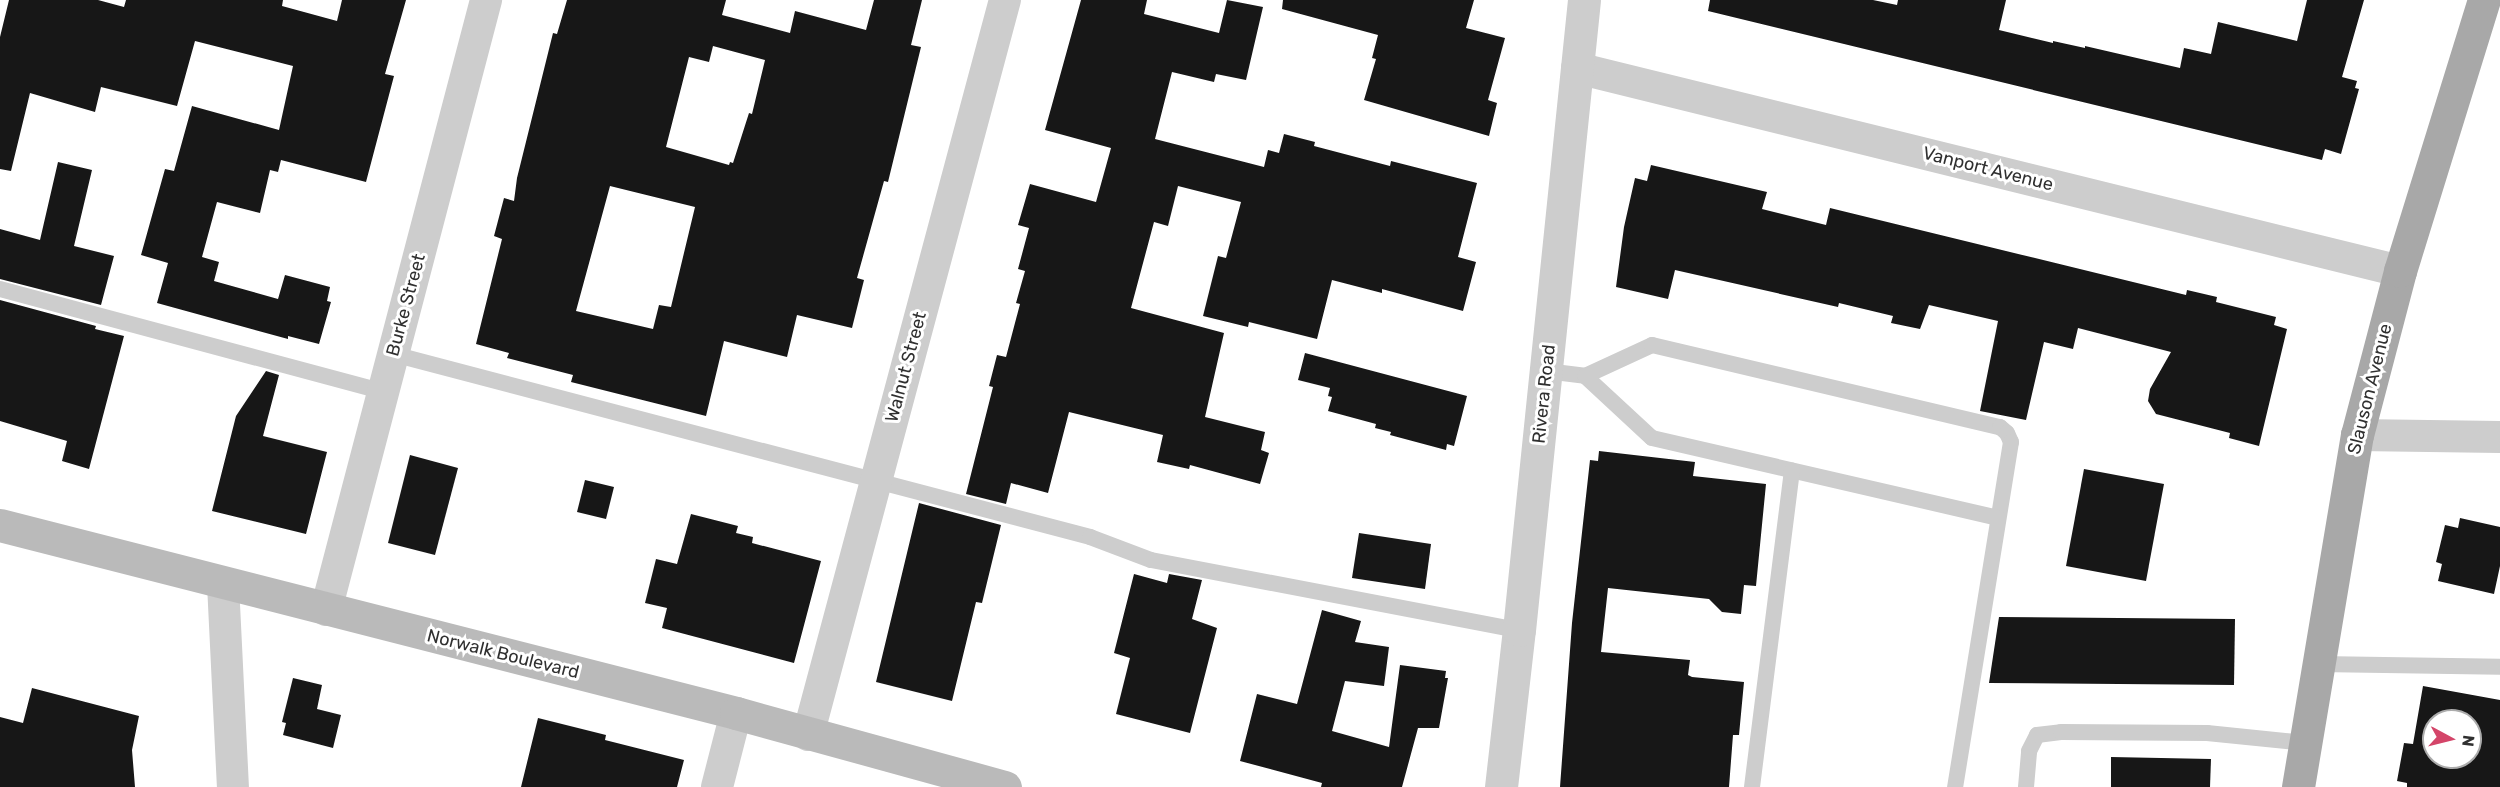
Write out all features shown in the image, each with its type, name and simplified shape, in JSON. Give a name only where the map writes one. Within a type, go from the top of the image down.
[{"type":"main road","name":"Slauson Avenue","points":[[2298,787],[2357,435],[2400,271],[2484,0]]},
{"type":"main road","name":"Norwalk Boulevard","points":[[0,525],[223,584],[736,713],[808,735],[1005,787]]},
{"type":"street","name":"Burke Street","points":[[326,610],[486,0]]},
{"type":"street","name":"Walnut Street","points":[[808,735],[1005,0]]},
{"type":"street","name":"Rivera Road","points":[[1501,787],[1584,0]]},
{"type":"street","name":"Vanport Avenue","points":[[1577,68],[2400,271]]},
{"type":"street","points":[[2357,435],[2500,437]]},
{"type":"street","points":[[223,584],[233,787]]},
{"type":"street","points":[[717,787],[736,713]]},
{"type":"lane","points":[[0,289],[384,392]]},
{"type":"lane","points":[[1546,371],[1585,376],[1652,345],[2000,427],[2007,433],[2011,442],[1955,787]]},
{"type":"lane","points":[[393,354],[1090,537],[1151,560],[1519,630]]},
{"type":"lane","points":[[1585,376],[1652,438],[1998,518]]},
{"type":"lane","points":[[1752,787],[1792,471]]},
{"type":"lane","points":[[2318,664],[2500,667]]},
{"type":"lane","points":[[2025,787],[2029,751],[2037,735],[2073,732],[2207,733],[2305,743]]},
{"type":"building","points":[[9,0],[98,0],[124,7],[126,0],[283,0],[282,6],[337,21],[342,0],[406,0],[385,74],[394,76],[366,182],[281,160],[278,172],[270,170],[260,213],[217,202],[202,257],[219,262],[214,281],[278,299],[285,275],[330,287],[327,301],[331,302],[319,344],[288,336],[288,339],[157,303],[168,263],[141,255],[165,169],[174,171],[192,106],[279,130],[293,66],[195,41],[177,106],[101,87],[95,112],[30,93],[11,171],[0,169],[0,37]]},
{"type":"building","points":[[567,0],[726,0],[722,15],[790,33],[795,11],[866,30],[874,0],[922,0],[911,45],[921,47],[888,182],[884,181],[857,278],[864,280],[852,328],[797,315],[787,357],[724,341],[706,416],[571,382],[573,375],[507,358],[509,353],[476,344],[502,239],[494,236],[504,198],[514,201],[517,178],[553,33],[557,34]],"holes":[[[713,46],[765,60],[752,114],[749,113],[733,163],[730,162],[729,165],[666,147],[689,57],[709,62]],[[610,186],[695,207],[671,307],[659,305],[653,329],[576,311]]]},
{"type":"building","points":[[1081,0],[1147,0],[1144,14],[1219,33],[1227,0],[1263,7],[1246,80],[1216,74],[1214,82],[1172,72],[1155,139],[1264,167],[1268,150],[1279,153],[1284,134],[1315,142],[1314,146],[1390,166],[1391,161],[1477,183],[1458,257],[1476,262],[1463,311],[1382,289],[1382,293],[1332,280],[1317,339],[1249,322],[1248,327],[1203,316],[1218,256],[1226,258],[1241,202],[1178,186],[1168,226],[1154,222],[1131,308],[1224,333],[1205,417],[1265,432],[1261,450],[1269,453],[1260,484],[1190,465],[1189,469],[1157,462],[1163,435],[1069,412],[1048,493],[1011,483],[1006,504],[966,494],[993,387],[989,386],[997,355],[1006,357],[1020,304],[1016,303],[1025,271],[1018,269],[1029,228],[1018,225],[1030,184],[1096,202],[1111,148],[1045,130]]},
{"type":"building","points":[[1283,0],[1474,0],[1466,28],[1505,38],[1488,100],[1497,103],[1489,136],[1364,100],[1376,59],[1372,58],[1378,35],[1282,9]]},
{"type":"building","points":[[1710,0],[1873,0],[1897,5],[1898,0],[2006,0],[1999,30],[2053,43],[2053,41],[2085,48],[2085,46],[2180,68],[2184,48],[2211,54],[2218,22],[2297,41],[2307,0],[2364,0],[2342,77],[2357,81],[2355,88],[2359,89],[2341,154],[2325,149],[2322,160],[1708,11]]},
{"type":"building","points":[[58,162],[92,170],[74,246],[114,256],[101,305],[0,279],[0,229],[40,240]]},
{"type":"building","points":[[1651,165],[1767,192],[1762,209],[1826,225],[1830,208],[2186,295],[2187,290],[2217,297],[2216,302],[2276,317],[2274,325],[2287,329],[2259,446],[2229,438],[2230,433],[2156,414],[2148,401],[2150,389],[2171,352],[2078,328],[2073,349],[2044,342],[2026,420],[1980,411],[1998,321],[1929,305],[1920,329],[1891,323],[1893,316],[1839,303],[1838,307],[1675,270],[1668,299],[1616,287],[1624,227],[1635,178],[1647,181]]},
{"type":"building","points":[[0,300],[124,336],[89,469],[62,461],[67,441],[0,421]]},
{"type":"building","points":[[1305,353],[1467,396],[1454,446],[1447,444],[1446,450],[1390,435],[1391,432],[1375,428],[1376,424],[1328,411],[1332,397],[1328,396],[1330,388],[1298,380]]},
{"type":"building","points":[[266,371],[279,375],[263,436],[327,452],[306,534],[212,511],[236,416]]},
{"type":"building","points":[[1599,451],[1695,462],[1693,476],[1766,484],[1756,586],[1744,585],[1741,614],[1722,612],[1709,599],[1608,588],[1601,652],[1690,660],[1688,675],[1692,677],[1744,682],[1739,735],[1733,735],[1729,787],[1560,787],[1572,623],[1590,460],[1598,461]]},
{"type":"building","points":[[410,455],[458,468],[435,555],[388,543]]},
{"type":"building","points":[[2084,469],[2164,484],[2146,581],[2066,566]]},
{"type":"building","points":[[585,480],[614,487],[606,519],[577,512]]},
{"type":"building","points":[[919,503],[1001,525],[982,603],[976,602],[952,701],[876,682]]},
{"type":"building","points":[[691,514],[738,526],[736,533],[753,537],[752,543],[821,561],[794,663],[662,628],[667,608],[645,603],[656,559],[677,564]]},
{"type":"building","points":[[2460,518],[2500,527],[2500,566],[2494,594],[2438,581],[2442,564],[2436,562],[2445,525],[2458,528]]},
{"type":"building","points":[[1359,533],[1431,544],[1425,589],[1352,578]]},
{"type":"building","points":[[1134,574],[1167,583],[1169,574],[1202,580],[1192,619],[1217,628],[1190,733],[1116,714],[1130,658],[1114,653]]},
{"type":"building","points":[[1322,610],[1361,621],[1355,642],[1389,647],[1384,686],[1345,681],[1332,731],[1389,747],[1400,665],[1446,671],[1445,678],[1448,678],[1439,728],[1418,728],[1402,787],[1321,787],[1322,783],[1240,761],[1257,694],[1297,704]]},
{"type":"building","points":[[1999,617],[2235,619],[2234,685],[1989,683]]},
{"type":"building","points":[[293,678],[322,685],[317,709],[341,715],[333,748],[283,735],[286,723],[282,722]]},
{"type":"building","points":[[2423,686],[2500,700],[2500,787],[2407,787],[2407,783],[2397,781],[2404,743],[2413,744]]},
{"type":"building","points":[[32,688],[139,716],[132,750],[135,787],[0,787],[0,717],[23,723]]},
{"type":"building","points":[[538,718],[606,735],[605,740],[684,760],[677,787],[521,787]]},
{"type":"building","points":[[2111,757],[2211,759],[2210,787],[2111,787]]}]
